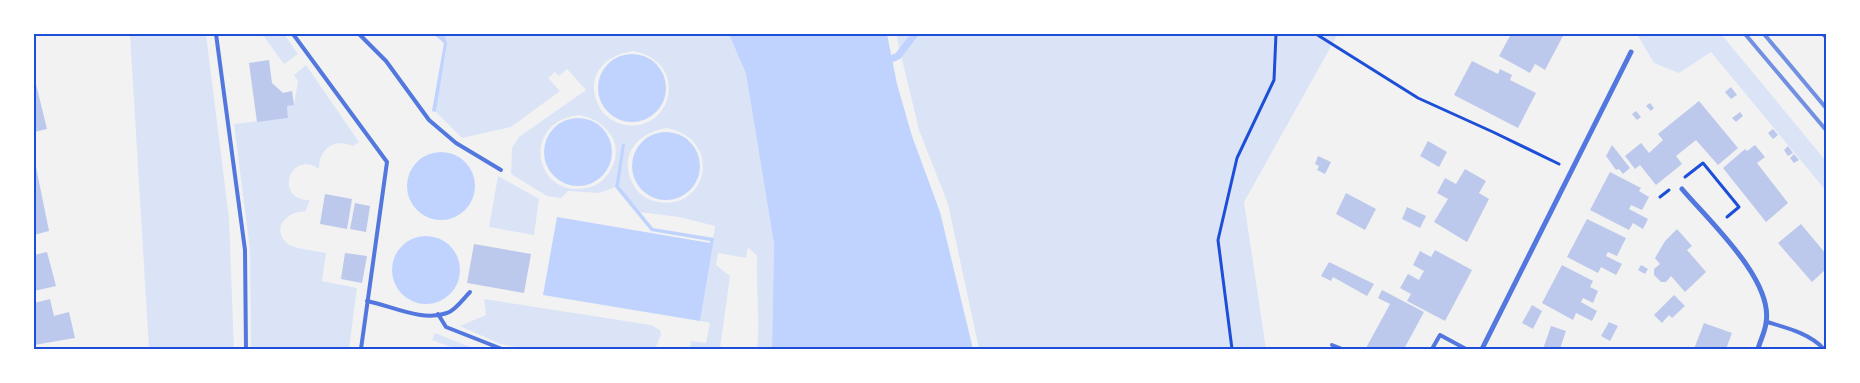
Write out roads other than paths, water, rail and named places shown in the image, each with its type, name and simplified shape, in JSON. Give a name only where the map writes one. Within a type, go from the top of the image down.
[{"type":"street","points":[[1482,349],[1631,52]]},
{"type":"street","points":[[1682,189],[1753,272],[1764,294],[1767,322],[1758,349]]},
{"type":"lane","points":[[216,34],[245,250],[246,349]]},
{"type":"lane","points":[[293,34],[387,162],[361,349]]},
{"type":"lane","points":[[359,34],[386,61],[429,120],[456,143],[500,170]]},
{"type":"lane","points":[[1823,34],[1826,37]]},
{"type":"lane","points":[[367,301],[419,316],[449,313],[470,292]]},
{"type":"lane","points":[[438,314],[446,327],[502,349]]},
{"type":"lane","points":[[1767,322],[1797,331],[1818,342],[1824,349]]},
{"type":"lane","points":[[1432,349],[1440,335],[1466,349]]},
{"type":"lane","points":[[1332,344],[1342,349]]},
{"type":"water","points":[[433,34],[444,34],[447,43],[436,112],[432,111],[444,43]]},
{"type":"water","points":[[729,34],[887,34],[897,84],[912,136],[940,212],[973,349],[772,349],[774,244],[746,74]]},
{"type":"water","points":[[632,54],[645,57],[656,64],[663,75],[666,88],[663,101],[656,112],[645,119],[632,122],[619,119],[608,112],[601,101],[598,88],[601,75],[608,64],[619,57]]},
{"type":"water","points":[[578,118],[591,121],[602,128],[609,139],[612,152],[609,165],[602,176],[591,183],[578,186],[565,183],[554,176],[547,165],[544,152],[547,139],[554,128],[565,121]]},
{"type":"water","points":[[666,132],[679,135],[690,142],[697,153],[700,166],[697,179],[690,190],[679,197],[666,200],[653,197],[642,190],[635,179],[632,166],[635,153],[642,142],[653,135]]},
{"type":"water","points":[[622,144],[625,144],[619,186],[653,228],[714,238],[700,321],[543,295],[557,217],[710,243],[710,241],[651,231],[615,187]]},
{"type":"water","points":[[441,152],[454,155],[465,162],[472,173],[475,186],[472,199],[465,210],[454,217],[441,220],[428,217],[417,210],[410,199],[407,186],[410,173],[417,162],[428,155]]},
{"type":"water","points":[[426,236],[439,239],[450,246],[457,257],[460,270],[457,283],[450,294],[439,301],[426,304],[413,301],[402,294],[395,283],[392,270],[395,257],[402,246],[413,239]]},
{"type":"waterway","points":[[885,62],[898,56],[915,34]]},
{"type":"railway","points":[[1745,34],[1826,130]]},
{"type":"railway","points":[[1764,34],[1826,108]]}]
